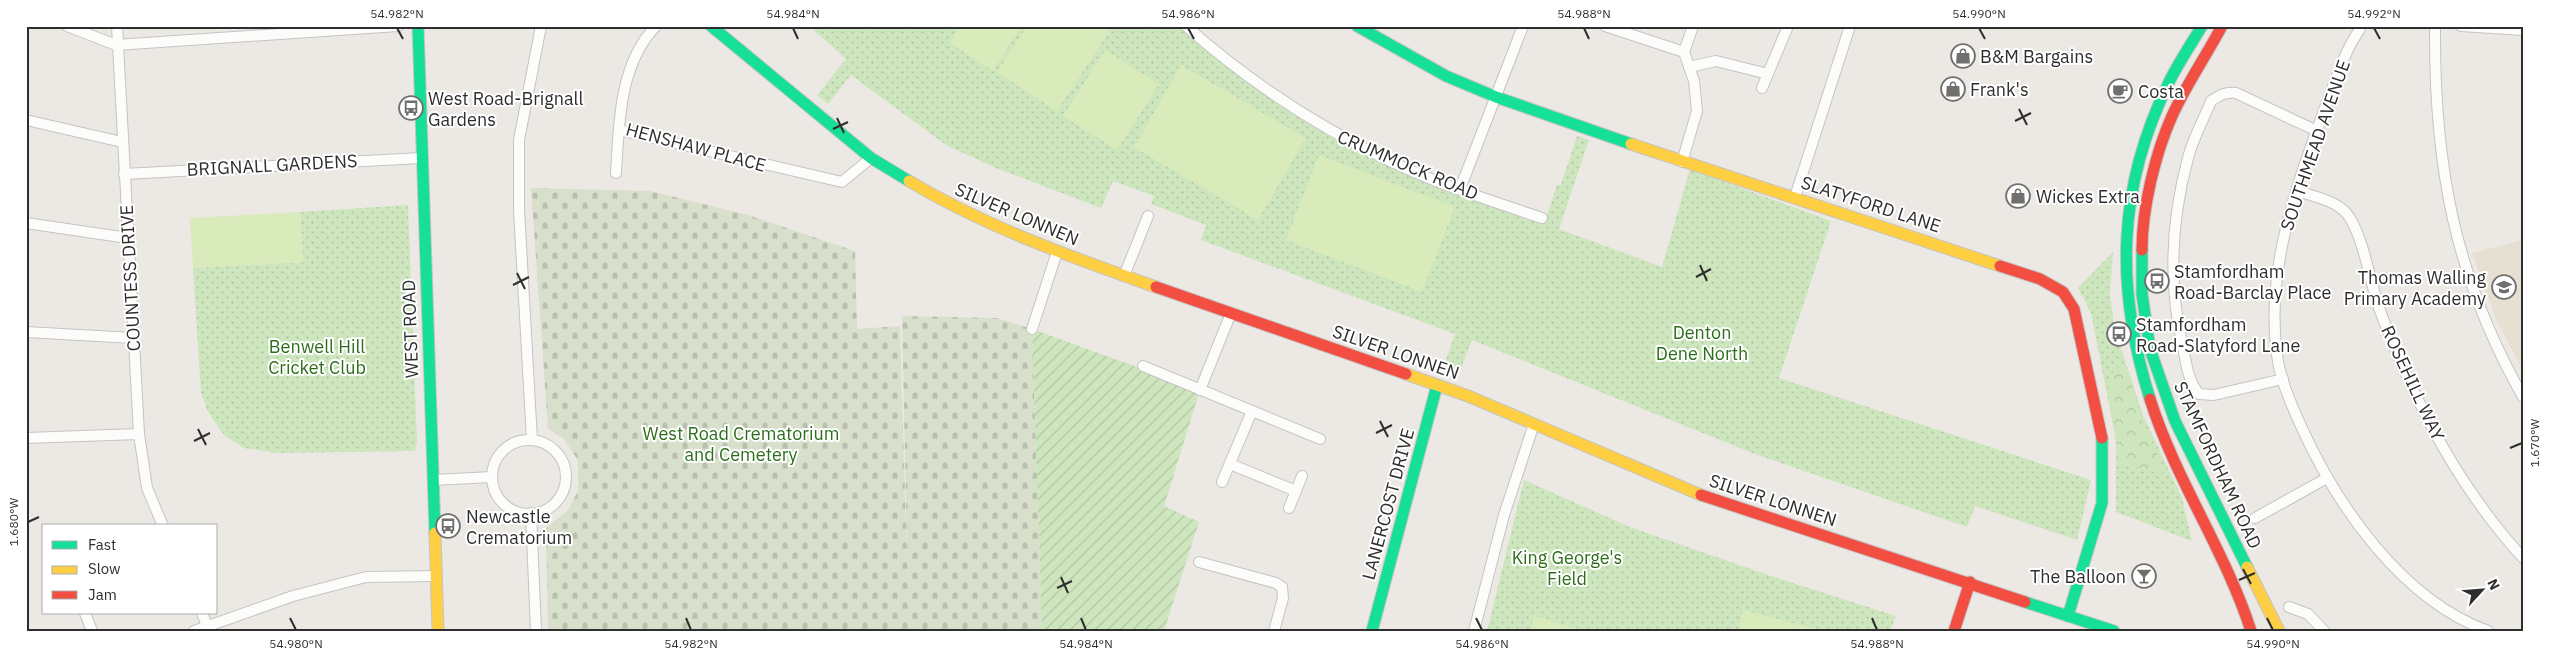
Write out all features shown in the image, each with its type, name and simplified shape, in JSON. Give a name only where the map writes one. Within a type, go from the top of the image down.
[{"type":"main road","name":"WEST ROAD","points":[[418,26],[438,631]]},
{"type":"main road","name":"SILVER LONNEN","points":[[711,26],[871,158],[941,200],[1057,252],[1437,385],[1534,424],[1686,490],[2114,631]]},
{"type":"main road","name":"SLATYFORD LANE","points":[[1358,26],[1446,76],[1496,97],[1682,162],[1794,197],[2040,279],[2063,292],[2074,309],[2102,437],[2102,504],[2068,616]]},
{"type":"main road","name":"STAMFORDHAM ROAD","points":[[2202,26],[2161,100],[2140,160],[2129,215],[2126,244],[2126,297],[2133,343],[2153,410],[2251,631]]},
{"type":"main road","name":"STAMFORDHAM ROAD","points":[[2222,26],[2172,116],[2151,180],[2142,230],[2141,260],[2145,323],[2156,371],[2175,421],[2279,631]]},
{"type":"main road","name":"LANERCOST DRIVE","points":[[1372,631],[1437,385]]},
{"type":"main road","points":[[1954,631],[1970,582]]},
{"type":"street","points":[[67,26],[116,45],[398,26]]},
{"type":"street","name":"COUNTESS DRIVE","points":[[117,26],[116,45],[139,434],[147,488],[162,524]]},
{"type":"street","points":[[532,440],[519,210],[519,140],[541,26]]},
{"type":"street","name":"HENSHAW PLACE","points":[[656,26],[632,63],[623,96],[618,130],[842,182],[871,158]]},
{"type":"street","name":"CRUMMOCK ROAD","points":[[1186,26],[1249,77],[1325,128],[1394,163],[1542,218]]},
{"type":"street","points":[[1460,188],[1523,26]]},
{"type":"street","points":[[1606,26],[1684,52]]},
{"type":"street","points":[[1682,162],[1697,111],[1697,98],[1684,52],[1693,26]]},
{"type":"street","points":[[1762,88],[1788,26]]},
{"type":"street","points":[[1794,197],[1850,26]]},
{"type":"street","points":[[2435,26],[2435,83],[2440,148],[2457,240],[2469,281],[2502,361],[2523,397]]},
{"type":"street","points":[[2461,26],[2523,30]]},
{"type":"street","name":"SOUTHMEAD AVENUE","points":[[2360,27],[2349,44],[2286,223],[2274,310],[2277,355],[2283,379],[2295,412],[2327,478],[2352,516],[2399,571],[2447,611],[2488,631]]},
{"type":"street","points":[[1689,67],[1716,61],[1768,74]]},
{"type":"street","points":[[2283,379],[2214,395],[2199,394],[2194,388],[2176,316],[2172,256],[2176,212],[2188,156],[2211,101],[2218,96],[2227,92],[2236,93],[2317,131]]},
{"type":"street","points":[[26,120],[122,142]]},
{"type":"street","points":[[616,173],[618,130]]},
{"type":"street","name":"BRIGNALL GARDENS","points":[[124,174],[421,158]]},
{"type":"street","name":"ROSEHILL WAY","points":[[2297,191],[2338,205],[2349,216],[2356,231],[2381,315],[2414,395],[2461,477],[2497,530],[2523,558]]},
{"type":"street","points":[[1124,276],[1148,216]]},
{"type":"street","points":[[26,223],[128,238]]},
{"type":"street","points":[[1032,329],[1057,252]]},
{"type":"street","points":[[1200,390],[1231,313]]},
{"type":"street","points":[[26,332],[134,338]]},
{"type":"street","points":[[1143,366],[1320,439]]},
{"type":"street","points":[[1222,482],[1252,411]]},
{"type":"street","points":[[1474,631],[1504,515],[1534,424]]},
{"type":"street","points":[[26,438],[139,434]]},
{"type":"street","points":[[532,440],[552,448],[559,456],[566,476],[564,487],[556,502],[542,511],[531,513],[519,512],[509,507],[500,499],[494,489],[492,477],[494,465],[500,454],[508,446],[519,441],[532,440]]},
{"type":"street","points":[[1230,464],[1296,491]]},
{"type":"street","points":[[1289,508],[1302,476]]},
{"type":"street","points":[[433,480],[492,477]]},
{"type":"street","points":[[2255,518],[2327,478]]},
{"type":"street","points":[[531,513],[536,631]]},
{"type":"street","points":[[1200,562],[1276,583],[1282,587],[1283,598],[1274,631]]},
{"type":"street","points":[[194,631],[293,596],[366,577],[436,576]]},
{"type":"street","points":[[2289,607],[2308,614],[2324,631]]},
{"type":"street","points":[[85,614],[92,631]]},
{"type":"street","points":[[202,614],[207,626]]},
{"type":"shaded area","name":"Thomas Walling Primary Academy","points":[[2523,240],[2523,371],[2497,321],[2472,253]]},
{"type":"green space","name":"Denton Dene North","points":[[809,26],[1180,26],[1261,91],[1329,135],[1393,167],[1465,197],[1544,224],[1557,185],[1561,185],[1577,136],[1589,140],[1559,229],[1662,267],[1690,169],[1831,221],[1779,378],[2091,480],[2077,540],[1975,506],[1967,527],[1755,454],[1472,340],[1459,373],[1443,368],[1455,334],[1201,240],[1206,225],[1151,204],[1154,196],[1113,181],[1101,208],[996,168],[946,145],[851,75],[828,104],[817,95],[846,59]]},
{"type":"green space","points":[[961,26],[1022,26],[993,71],[950,43]]},
{"type":"green space","points":[[1027,26],[1113,26],[1057,111],[997,72]]},
{"type":"green space","points":[[1105,50],[1159,84],[1117,150],[1063,116]]},
{"type":"green space","points":[[1181,65],[1306,138],[1258,220],[1134,147]]},
{"type":"green space","points":[[1319,155],[1455,207],[1422,292],[1286,240]]},
{"type":"green space","name":"West Road Crematorium and Cemetery","points":[[531,188],[650,191],[748,215],[855,251],[857,329],[900,326],[908,596],[902,316],[997,318],[1032,329],[1042,631],[548,631],[546,528],[568,510],[578,491],[578,460],[563,438],[548,428]]},
{"type":"green space","name":"Benwell Hill Cricket Club","points":[[408,205],[417,442],[415,451],[276,453],[244,448],[224,435],[208,412],[201,393],[193,268],[303,262],[300,212]]},
{"type":"green space","points":[[300,212],[303,262],[193,268],[190,218]]},
{"type":"green space","points":[[2113,252],[2110,294],[2115,331],[2143,415],[2182,498],[2192,541],[2116,512],[2116,440],[2091,313],[2078,288]]},
{"type":"green space","points":[[1032,329],[1200,390],[1164,506],[1199,522],[1164,631],[1042,631]]},
{"type":"green space","points":[[2114,366],[2129,371],[2140,416],[2166,473],[2119,464],[2109,395]]},
{"type":"green space","name":"King George's Field","points":[[1524,480],[1630,527],[1768,575],[1896,616],[1890,631],[1487,631]]},
{"type":"green space","points":[[1743,610],[1824,631],[1738,631]]},
{"type":"green space","points":[[1534,616],[1585,631],[1530,631]]},
{"type":"traffic: fast","points":[[418,26],[435,533]]},
{"type":"traffic: fast","points":[[711,26],[871,158],[909,181]]},
{"type":"traffic: fast","points":[[1357,26],[1446,76],[1496,97],[1631,144]]},
{"type":"traffic: fast","points":[[2150,399],[2131,317],[2127,277],[2127,238],[2131,199],[2139,160],[2152,121],[2169,82],[2202,26]]},
{"type":"traffic: fast","points":[[2142,250],[2142,294],[2150,349],[2175,421],[2247,567]]},
{"type":"traffic: fast","points":[[1372,631],[1437,385]]},
{"type":"traffic: fast","points":[[2068,616],[2102,503],[2102,438]]},
{"type":"traffic: fast","points":[[2025,602],[2114,631]]},
{"type":"traffic: slow","points":[[1631,144],[2000,266]]},
{"type":"traffic: slow","points":[[909,181],[938,198],[999,227],[1156,287]]},
{"type":"traffic: slow","points":[[1406,374],[1468,396],[1701,495]]},
{"type":"traffic: slow","points":[[435,533],[438,631]]},
{"type":"traffic: slow","points":[[2247,567],[2279,631]]},
{"type":"traffic: jam","points":[[2142,250],[2144,217],[2160,147],[2183,93],[2222,26]]},
{"type":"traffic: jam","points":[[2000,266],[2040,279],[2063,292],[2074,309],[2102,438]]},
{"type":"traffic: jam","points":[[1156,287],[1406,374]]},
{"type":"traffic: jam","points":[[2150,399],[2160,429],[2228,573],[2251,631]]},
{"type":"traffic: jam","points":[[1701,495],[2025,602]]},
{"type":"traffic: jam","points":[[1954,631],[1970,582]]},
{"type":"place","name":"B&M Bargains","points":[[1963,56]]},
{"type":"place","name":"Frank's","points":[[1953,89]]},
{"type":"place","name":"Costa","points":[[2120,91]]},
{"type":"place","name":"West Road-Brignall Gardens","points":[[411,108]]},
{"type":"place","name":"Wickes Extra","points":[[2018,196]]},
{"type":"place","name":"Stamfordham Road-Barclay Place","points":[[2157,281]]},
{"type":"place","name":"Thomas Walling Primary Academy","points":[[2504,287]]},
{"type":"place","name":"Stamfordham Road-Slatyford Lane","points":[[2119,334]]},
{"type":"place","name":"Newcastle Crematorium","points":[[448,526]]},
{"type":"place","name":"The Balloon","points":[[2144,576]]}]
